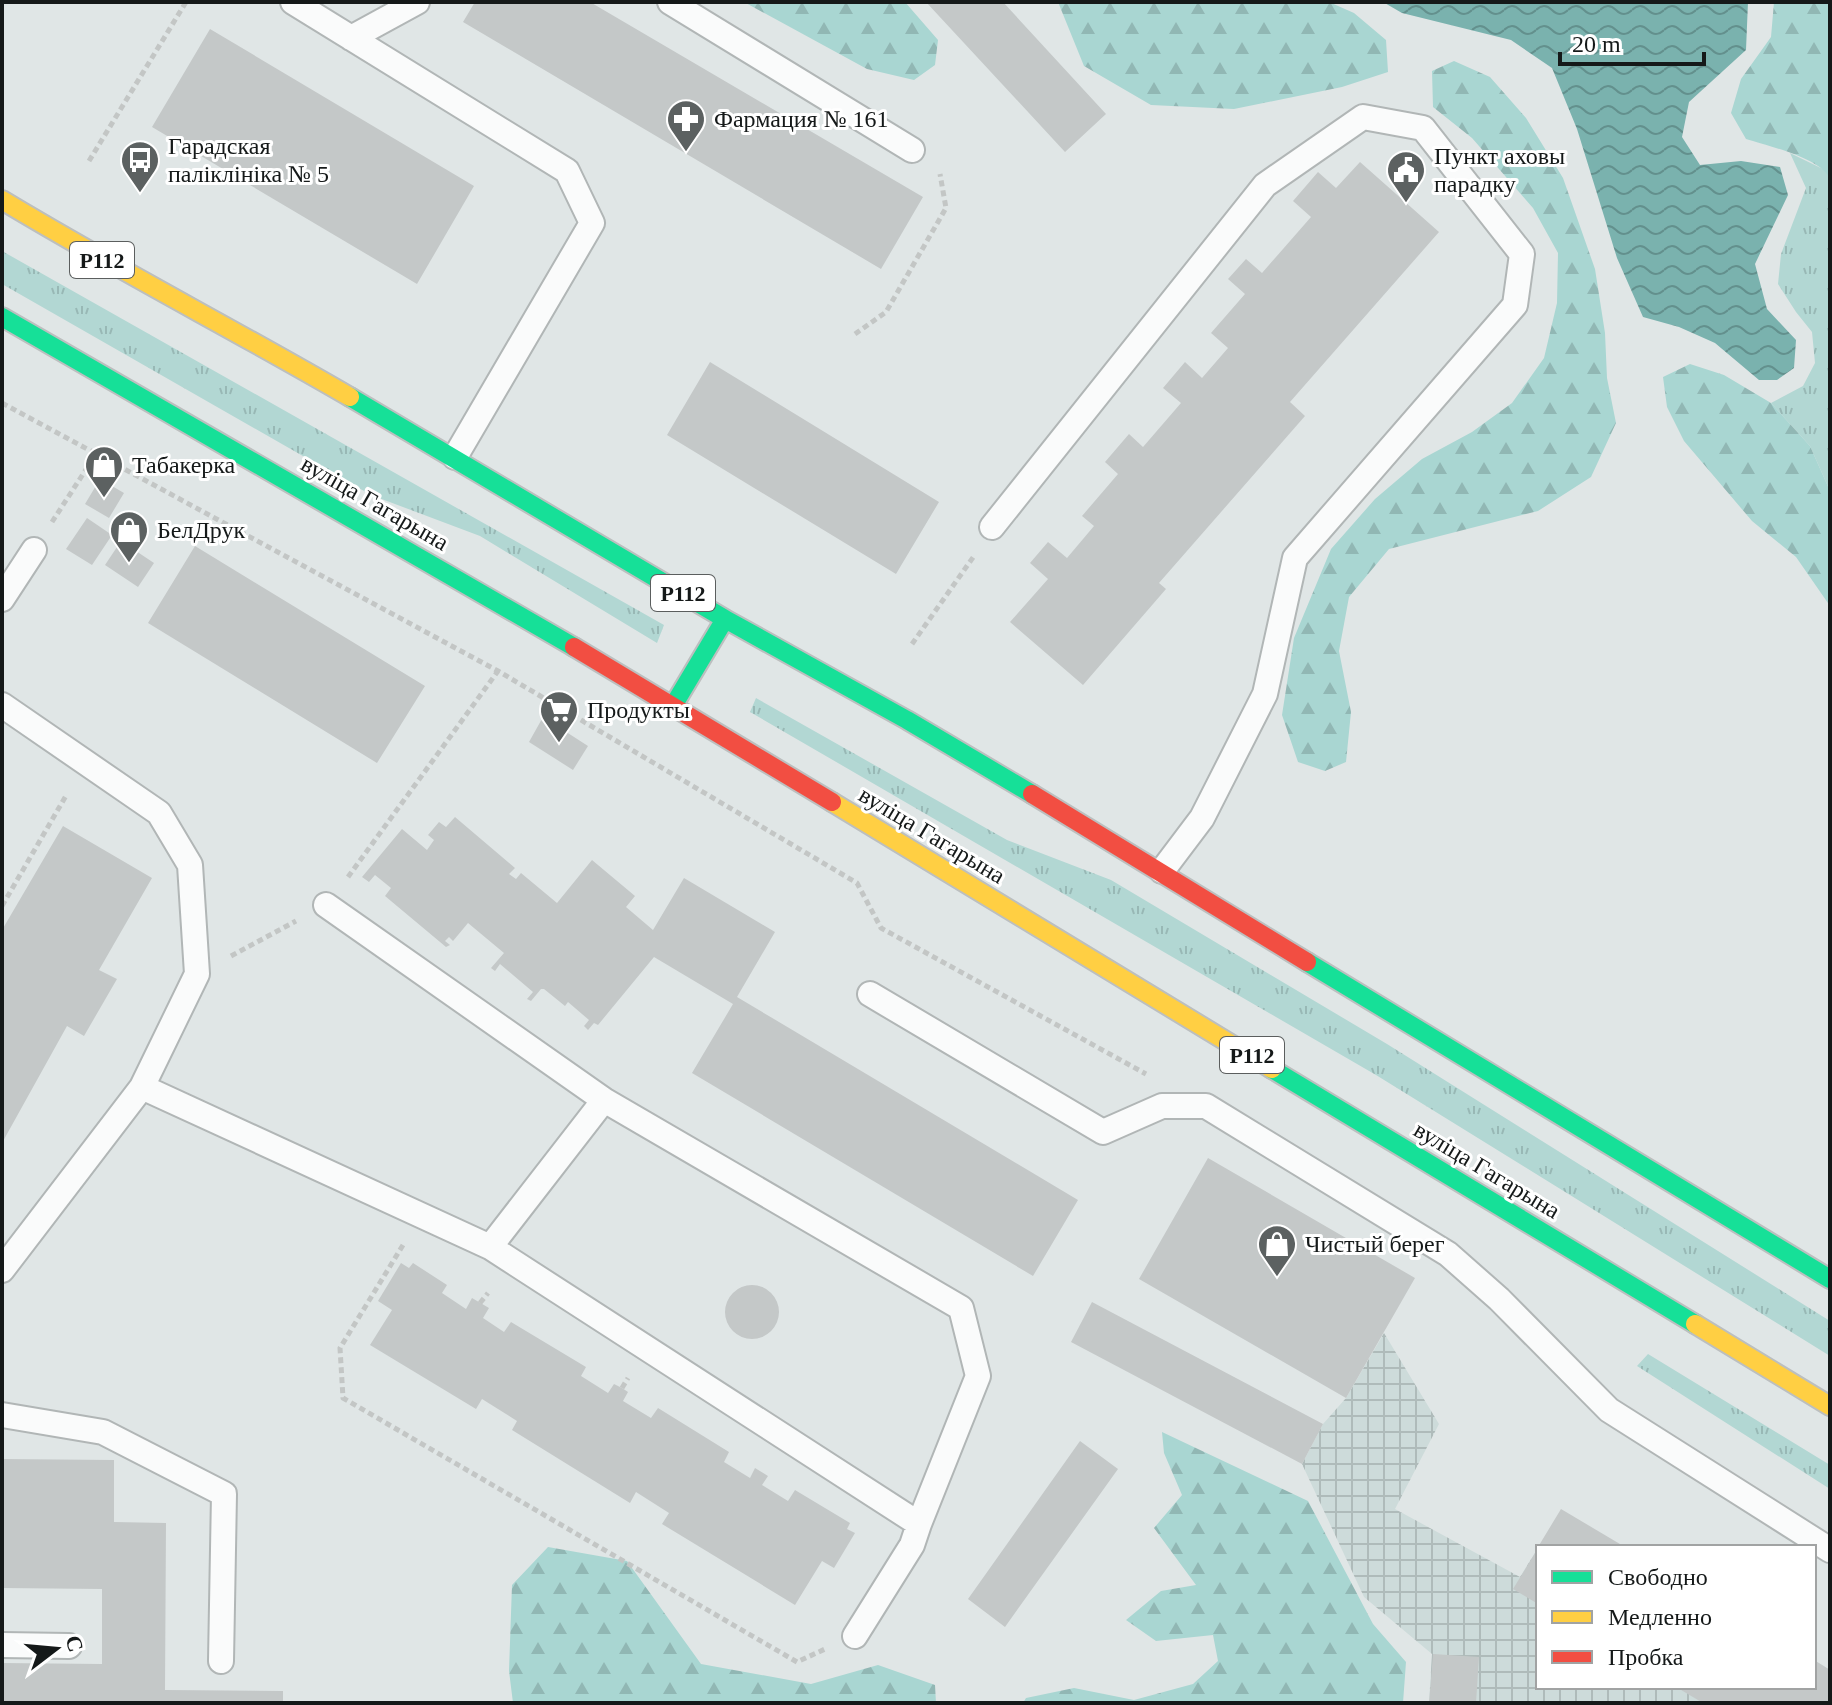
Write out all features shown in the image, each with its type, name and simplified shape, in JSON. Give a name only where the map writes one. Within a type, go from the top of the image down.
[{"type":"main road","name":"Р112","points":[[2,200],[107,263],[205,313],[455,457],[725,619],[907,720],[1162,871],[1392,1015],[1830,1279]]},
{"type":"main road","name":"вуліца Гагарына","points":[[2,317],[428,561],[673,706],[1830,1406]]},
{"type":"main road","points":[[673,706],[725,619]]},
{"type":"lane","points":[[293,2],[567,171],[592,223],[455,457]]},
{"type":"lane","points":[[351,38],[417,2]]},
{"type":"lane","points":[[670,2],[912,150]]},
{"type":"lane","points":[[992,527],[1265,185],[1363,117],[1423,128],[1522,254],[1515,305],[1295,558],[1265,694],[1202,818],[1162,871]]},
{"type":"lane","points":[[2,599],[34,550]]},
{"type":"lane","points":[[2,705],[159,813],[190,865],[197,974],[142,1087],[2,1270]]},
{"type":"lane","points":[[326,905],[604,1100],[961,1308],[978,1376],[912,1545],[855,1636]]},
{"type":"lane","points":[[870,994],[1103,1132],[1162,1106],[1206,1106],[1448,1254],[1499,1299],[1609,1410],[1830,1550]]},
{"type":"lane","points":[[142,1087],[490,1247],[919,1524]]},
{"type":"lane","points":[[490,1247],[604,1100]]},
{"type":"lane","points":[[2,1415],[103,1432],[224,1494],[221,1661]]},
{"type":"lane","points":[[2,1645],[69,1646]]},
{"type":"path","points":[[89,161],[186,2]]},
{"type":"path","points":[[855,334],[886,312],[946,208],[940,174],[912,150]]},
{"type":"path","points":[[2,403],[498,671],[857,883],[881,928],[1145,1072],[1162,1106]]},
{"type":"path","points":[[34,550],[96,454]]},
{"type":"path","points":[[912,644],[965,570]]},
{"type":"path","points":[[197,974],[326,905],[383,832],[498,671]]},
{"type":"path","points":[[2,906],[85,762]]},
{"type":"path","points":[[416,1250],[404,1243],[340,1348],[343,1398],[797,1662],[855,1636]]},
{"type":"path","points":[[476,1286],[500,1301]]},
{"type":"path","points":[[480,1303],[488,1293]]},
{"type":"path","points":[[616,1369],[641,1385]]},
{"type":"shaded area","points":[[1384,1333],[1439,1424],[1395,1509],[1520,1577],[1536,1551],[1536,1689],[1816,1689],[1816,1661],[1830,1670],[1830,1703],[1429,1703],[1432,1654],[1364,1597],[1302,1464],[1323,1424],[1346,1398]]},
{"type":"green space","points":[[744,2],[905,2],[938,40],[935,65],[914,80],[867,69]]},
{"type":"green space","points":[[1058,2],[1329,2],[1354,13],[1386,40],[1388,72],[1342,87],[1234,109],[1151,105],[1084,66]]},
{"type":"green space","points":[[1774,2],[1830,2],[1830,179],[1805,159],[1746,139],[1731,113],[1741,79],[1771,37]]},
{"type":"green space","points":[[1454,61],[1490,77],[1526,118],[1563,178],[1595,269],[1605,333],[1607,378],[1616,423],[1591,477],[1538,511],[1389,549],[1349,597],[1339,651],[1351,712],[1346,762],[1325,771],[1298,762],[1282,715],[1294,638],[1331,549],[1375,499],[1422,459],[1472,432],[1512,403],[1544,358],[1557,303],[1558,253],[1533,208],[1472,138],[1433,107],[1432,71]]},
{"type":"green space","points":[[1790,153],[1827,171],[1830,179],[1830,491],[1810,446],[1771,403],[1803,386],[1815,363],[1812,332],[1778,284],[1781,254],[1806,188]]},
{"type":"green space","points":[[2,251],[664,625],[657,643],[480,536],[371,495],[2,284]]},
{"type":"green space","points":[[1690,364],[1724,375],[1771,403],[1810,446],[1830,491],[1830,606],[1796,557],[1752,521],[1684,441],[1667,407],[1663,377]]},
{"type":"green space","points":[[756,698],[1007,840],[1111,880],[1387,1044],[1830,1321],[1830,1356],[1376,1075],[750,712]]},
{"type":"green space","points":[[1648,1354],[1830,1465],[1830,1489],[1637,1366]]},
{"type":"green space","points":[[1162,1432],[1308,1501],[1373,1624],[1406,1662],[1403,1703],[1023,1703],[1026,1698],[1074,1688],[1134,1700],[1193,1684],[1218,1661],[1213,1635],[1156,1641],[1126,1620],[1161,1591],[1196,1585],[1154,1528],[1182,1495],[1164,1453]]},
{"type":"green space","points":[[548,1547],[627,1561],[701,1664],[811,1684],[878,1665],[935,1685],[936,1703],[513,1703],[509,1671],[512,1585]]},
{"type":"water","points":[[1383,2],[1748,2],[1746,50],[1689,102],[1682,137],[1700,165],[1741,161],[1780,167],[1788,195],[1755,264],[1767,309],[1796,340],[1794,368],[1777,380],[1759,380],[1715,343],[1679,327],[1643,317],[1617,258],[1577,129],[1552,68],[1511,40],[1402,13]]},
{"type":"building","points":[[475,2],[590,2],[923,197],[881,269],[463,22]]},
{"type":"building","points":[[926,2],[1003,2],[1106,114],[1065,152]]},
{"type":"building","points":[[210,29],[474,186],[417,284],[152,127]]},
{"type":"building","points":[[1360,162],[1439,232],[1290,402],[1305,416],[1159,583],[1166,589],[1083,685],[1010,622],[1048,579],[1030,563],[1048,542],[1067,558],[1094,526],[1082,516],[1118,474],[1105,462],[1129,434],[1143,447],[1181,403],[1163,388],[1185,362],[1202,378],[1228,348],[1211,333],[1245,294],[1228,279],[1246,259],[1262,273],[1311,217],[1293,201],[1318,172],[1336,188]]},
{"type":"building","points":[[710,362],[939,502],[896,574],[667,435]]},
{"type":"building","name":"Табакерка","points":[[100,479],[124,493],[109,518],[85,504]]},
{"type":"building","points":[[87,518],[112,535],[92,565],[66,549]]},
{"type":"building","name":"БелДрук","points":[[121,541],[154,563],[138,587],[105,565]]},
{"type":"building","points":[[195,546],[425,686],[377,763],[148,623]]},
{"type":"building","name":"Продукты","points":[[543,717],[588,746],[573,770],[529,742]]},
{"type":"building","points":[[455,817],[515,868],[509,874],[516,879],[521,873],[557,903],[592,860],[635,896],[626,907],[653,930],[684,878],[775,932],[737,997],[1078,1200],[1033,1276],[692,1073],[733,1004],[654,957],[598,1025],[594,1023],[588,1030],[584,1026],[589,1020],[568,1002],[565,1006],[544,989],[531,1001],[527,999],[533,992],[500,964],[495,971],[491,968],[504,953],[468,923],[453,941],[449,937],[445,941],[450,945],[446,947],[385,896],[391,888],[375,875],[369,882],[362,877],[402,829],[427,850],[434,840],[428,835],[439,822],[446,827]]},
{"type":"building","points":[[63,826],[152,878],[99,970],[117,979],[84,1036],[67,1026],[2,1143],[2,930]]},
{"type":"building","name":"Чистый берег","points":[[1208,1158],[1415,1278],[1346,1398],[1139,1279]]},
{"type":"building","points":[[401,1263],[409,1268],[413,1263],[447,1285],[442,1293],[466,1309],[472,1298],[489,1308],[483,1318],[504,1332],[511,1322],[586,1367],[581,1376],[608,1393],[614,1384],[622,1388],[628,1392],[623,1401],[651,1418],[658,1408],[729,1452],[724,1462],[750,1478],[755,1468],[768,1476],[762,1485],[788,1501],[795,1490],[850,1523],[847,1529],[855,1533],[834,1568],[822,1561],[795,1605],[662,1524],[669,1513],[636,1492],[630,1503],[512,1430],[517,1421],[482,1399],[476,1409],[370,1345],[392,1310],[378,1301]]},
{"type":"building","points":[[752,1285],[771,1293],[779,1312],[771,1331],[752,1339],[733,1331],[725,1312],[733,1293]]},
{"type":"building","points":[[1092,1302],[1323,1424],[1302,1464],[1071,1342]]},
{"type":"building","points":[[1080,1441],[1118,1469],[1005,1627],[968,1599]]},
{"type":"building","points":[[2,1459],[114,1460],[114,1522],[166,1523],[165,1690],[283,1691],[283,1703],[2,1703],[2,1663],[102,1664],[102,1589],[2,1588]]},
{"type":"building","points":[[1561,1509],[1622,1545],[1539,1545]]},
{"type":"building","points":[[1536,1551],[1536,1603],[1513,1589]]},
{"type":"building","points":[[1433,1654],[1479,1657],[1476,1703],[1429,1703]]},
{"type":"building","points":[[1816,1661],[1830,1670],[1830,1703],[1703,1703],[1679,1689],[1816,1689]]},
{"type":"traffic: fast","points":[[2,317],[574,647]]},
{"type":"traffic: fast","points":[[350,397],[725,619],[1032,794]]},
{"type":"traffic: fast","points":[[673,706],[725,619]]},
{"type":"traffic: fast","points":[[1307,962],[1830,1279]]},
{"type":"traffic: fast","points":[[1272,1069],[1695,1324]]},
{"type":"traffic: slow","points":[[2,200],[350,397]]},
{"type":"traffic: slow","points":[[832,802],[1272,1069]]},
{"type":"traffic: slow","points":[[1695,1324],[1830,1406]]},
{"type":"traffic: jam","points":[[574,647],[832,802]]},
{"type":"traffic: jam","points":[[1032,794],[1307,962]]},
{"type":"place","name":"Фармация № 161","points":[[686,153]]},
{"type":"place","name":"Гарадская паліклініка № 5","points":[[140,194]]},
{"type":"place","name":"Пункт аховы парадку","points":[[1406,204]]},
{"type":"place","name":"Табакерка","points":[[104,499]]},
{"type":"place","name":"БелДрук","points":[[129,564]]},
{"type":"place","name":"Продукты","points":[[559,744]]},
{"type":"place","name":"Чистый берег","points":[[1277,1278]]}]
